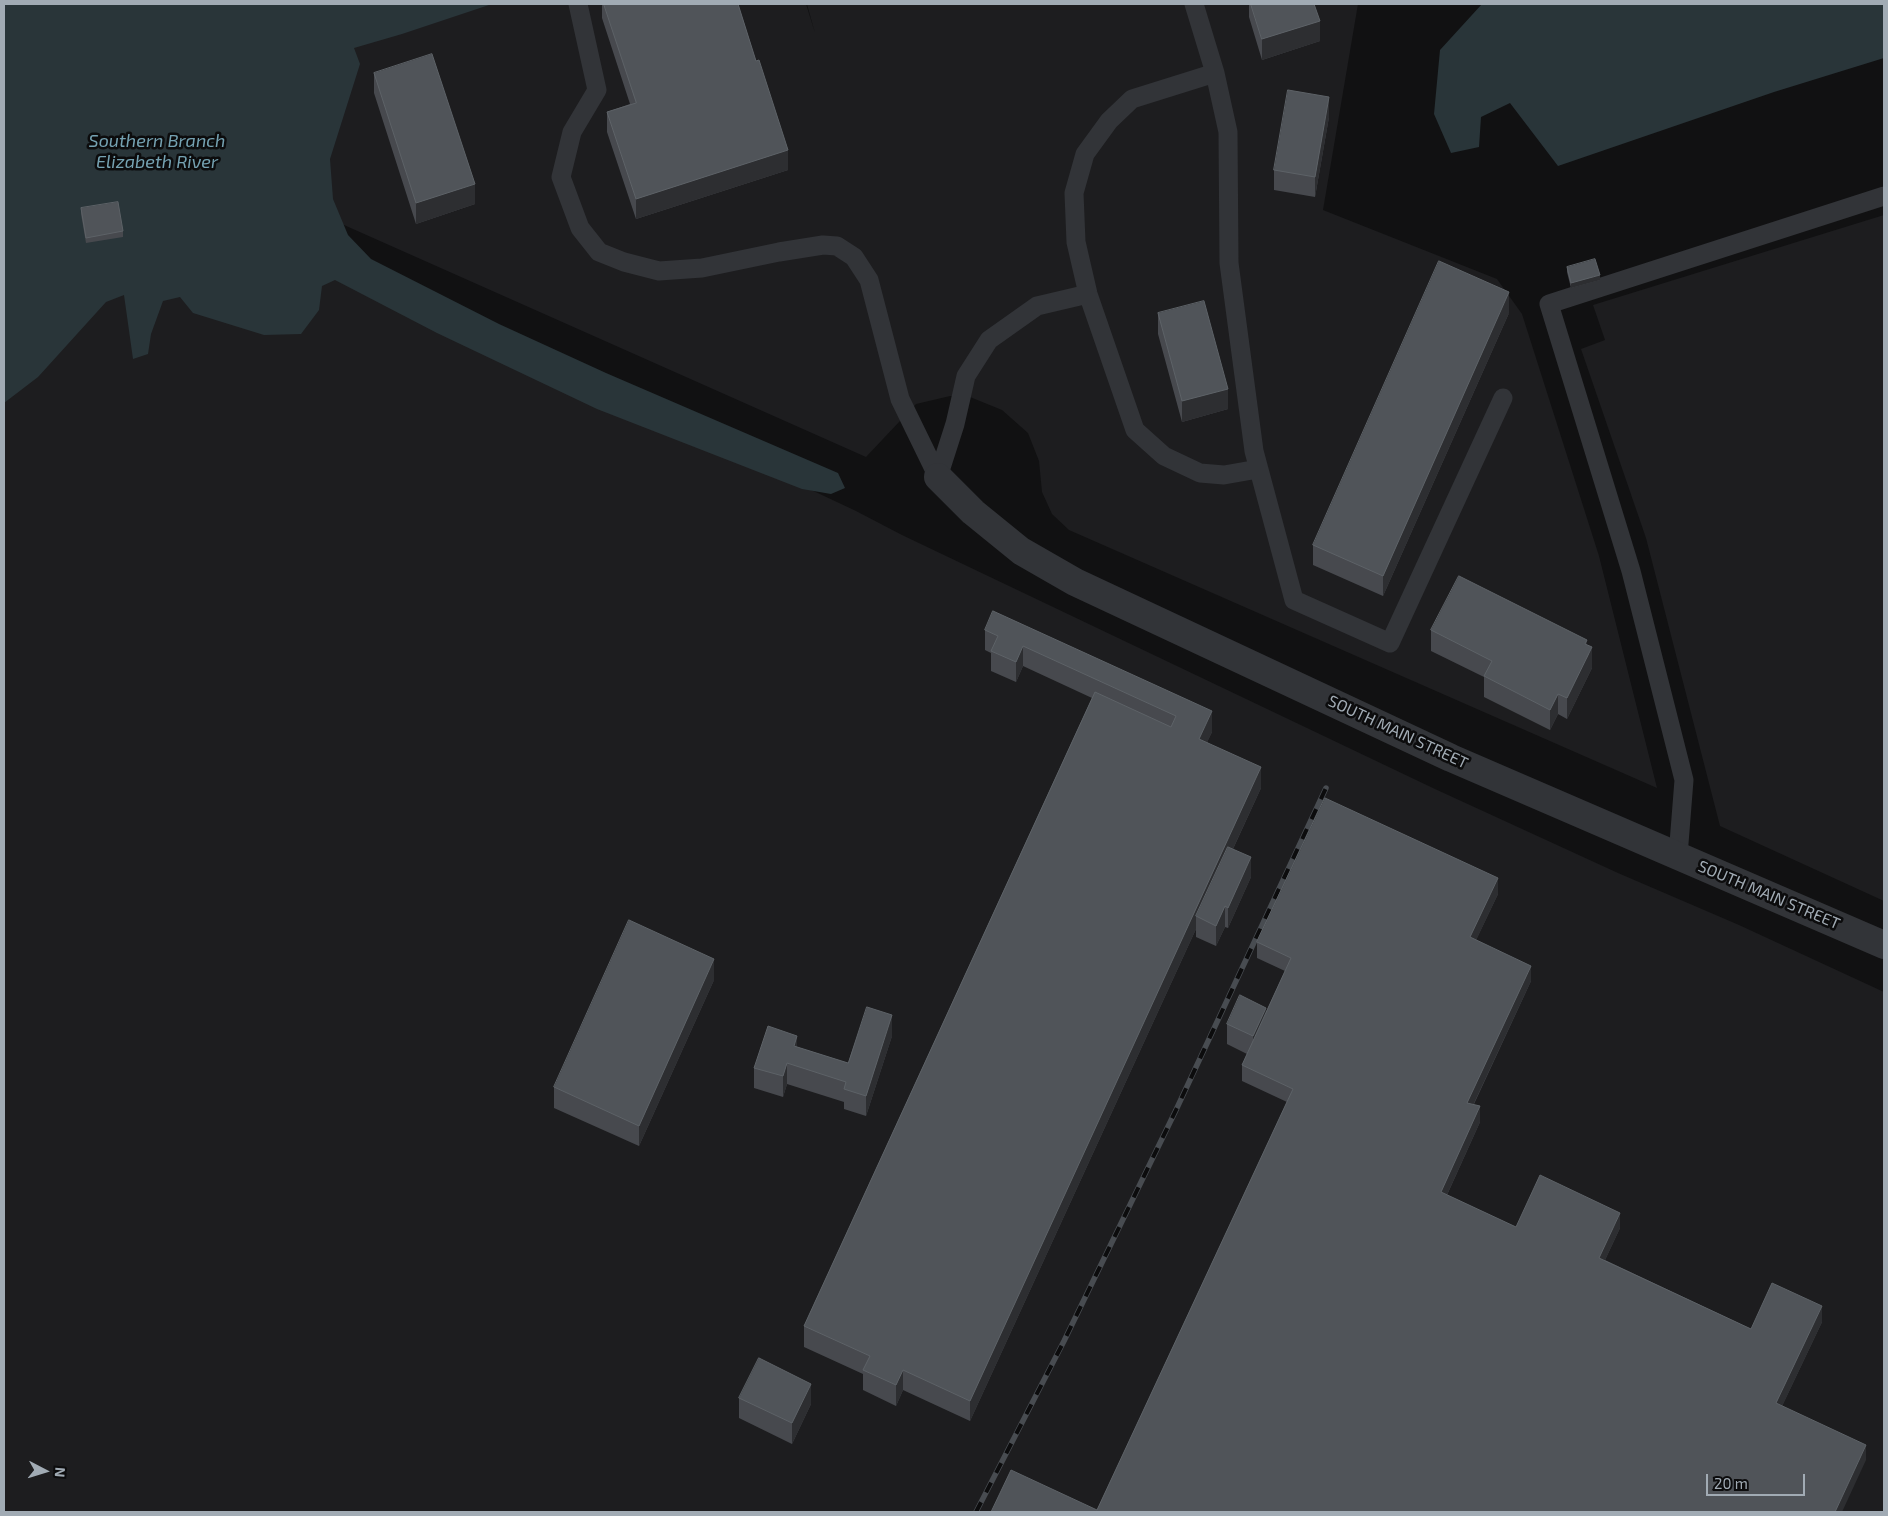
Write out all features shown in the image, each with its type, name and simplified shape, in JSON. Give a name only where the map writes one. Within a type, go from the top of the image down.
[{"type":"street","name":"SOUTH MAIN STREET","points":[[938,477],[973,512],[1021,551],[1074,582],[1450,758],[1884,945]]},
{"type":"lane","points":[[578,4],[597,90],[572,132],[560,178],[580,228],[599,252],[624,262],[659,271],[702,268],[823,245],[837,246],[854,257],[869,280],[900,399],[938,477]]},
{"type":"lane","points":[[1194,4],[1215,73],[1228,132],[1229,262],[1254,452],[1294,600],[1390,642],[1503,398]]},
{"type":"lane","points":[[1215,73],[1132,99],[1109,121],[1085,154],[1074,193],[1076,242],[1088,294],[1135,430],[1164,456],[1200,473],[1224,475],[1258,469]]},
{"type":"lane","points":[[1678,856],[1684,780],[1631,571],[1549,304],[1884,196]]},
{"type":"lane","points":[[938,477],[955,424],[966,376],[990,340],[1037,306],[1088,294]]},
{"type":"shaded area","points":[[4,4],[806,4],[815,33],[807,4],[1358,4],[1323,210],[1497,279],[1522,314],[1599,556],[1657,788],[1069,530],[1052,514],[1042,492],[1039,461],[1028,433],[1002,410],[970,397],[950,396],[916,404],[866,457],[335,221],[318,258],[856,511],[902,535],[1435,789],[1884,992],[1884,1512],[4,1512]]},
{"type":"shaded area","points":[[1884,215],[1884,901],[1720,826],[1646,538],[1581,349],[1605,340],[1593,305]]},
{"type":"water","name":"Southern Branch Elizabeth River","points":[[4,4],[492,4],[354,48],[360,64],[330,159],[333,199],[348,235],[371,259],[499,324],[606,373],[838,473],[845,488],[831,494],[802,489],[597,409],[437,333],[335,280],[322,286],[319,310],[301,334],[264,335],[193,313],[180,297],[163,301],[151,334],[148,354],[133,359],[124,295],[106,302],[38,377],[4,403]]},
{"type":"water","points":[[1482,4],[1884,4],[1884,58],[1774,92],[1558,166],[1510,103],[1481,117],[1479,147],[1451,153],[1434,114],[1440,50]]},
{"type":"building","points":[[604,4],[738,4],[756,61],[759,60],[788,150],[636,199],[607,112],[636,103]]},
{"type":"building","points":[[1251,4],[1314,4],[1320,21],[1262,39]]},
{"type":"building","points":[[432,54],[475,184],[416,203],[374,73]]},
{"type":"building","points":[[1288,90],[1329,97],[1315,177],[1274,170]]},
{"type":"building","points":[[118,202],[123,231],[86,238],[81,208]]},
{"type":"building","points":[[1595,259],[1600,275],[1571,283],[1567,267]]},
{"type":"building","points":[[1439,261],[1509,292],[1383,576],[1313,545]]},
{"type":"building","points":[[1204,301],[1228,389],[1182,401],[1158,313]]},
{"type":"building","points":[[1459,576],[1587,640],[1585,644],[1592,647],[1567,698],[1558,694],[1550,710],[1484,676],[1492,661],[1431,630]]},
{"type":"building","points":[[993,611],[1212,711],[1199,739],[1261,767],[970,1401],[903,1370],[896,1385],[863,1370],[870,1356],[804,1326],[1095,692],[1171,727],[1176,716],[1023,646],[1016,662],[991,651],[998,636],[985,630]]},
{"type":"building","points":[[1325,798],[1498,878],[1470,937],[1531,966],[1467,1103],[1480,1106],[1441,1192],[1516,1227],[1540,1175],[1620,1213],[1599,1258],[1751,1329],[1772,1283],[1822,1306],[1776,1403],[1866,1445],[1835,1512],[991,1512],[1011,1470],[1097,1510],[1293,1089],[1242,1065],[1291,958],[1257,942]]},
{"type":"building","points":[[1228,847],[1251,857],[1228,908],[1225,906],[1216,926],[1196,916]]},
{"type":"building","points":[[629,920],[714,959],[639,1126],[554,1087]]},
{"type":"building","points":[[1240,995],[1266,1008],[1253,1036],[1227,1024]]},
{"type":"building","points":[[867,1007],[892,1015],[866,1096],[844,1089],[846,1082],[787,1063],[783,1076],[754,1068],[768,1026],[797,1036],[794,1046],[848,1063]]},
{"type":"building","points":[[759,1358],[811,1384],[792,1423],[739,1398]]},
{"type":"railway","points":[[976,1512],[1064,1341],[1176,1110],[1326,788]]}]
